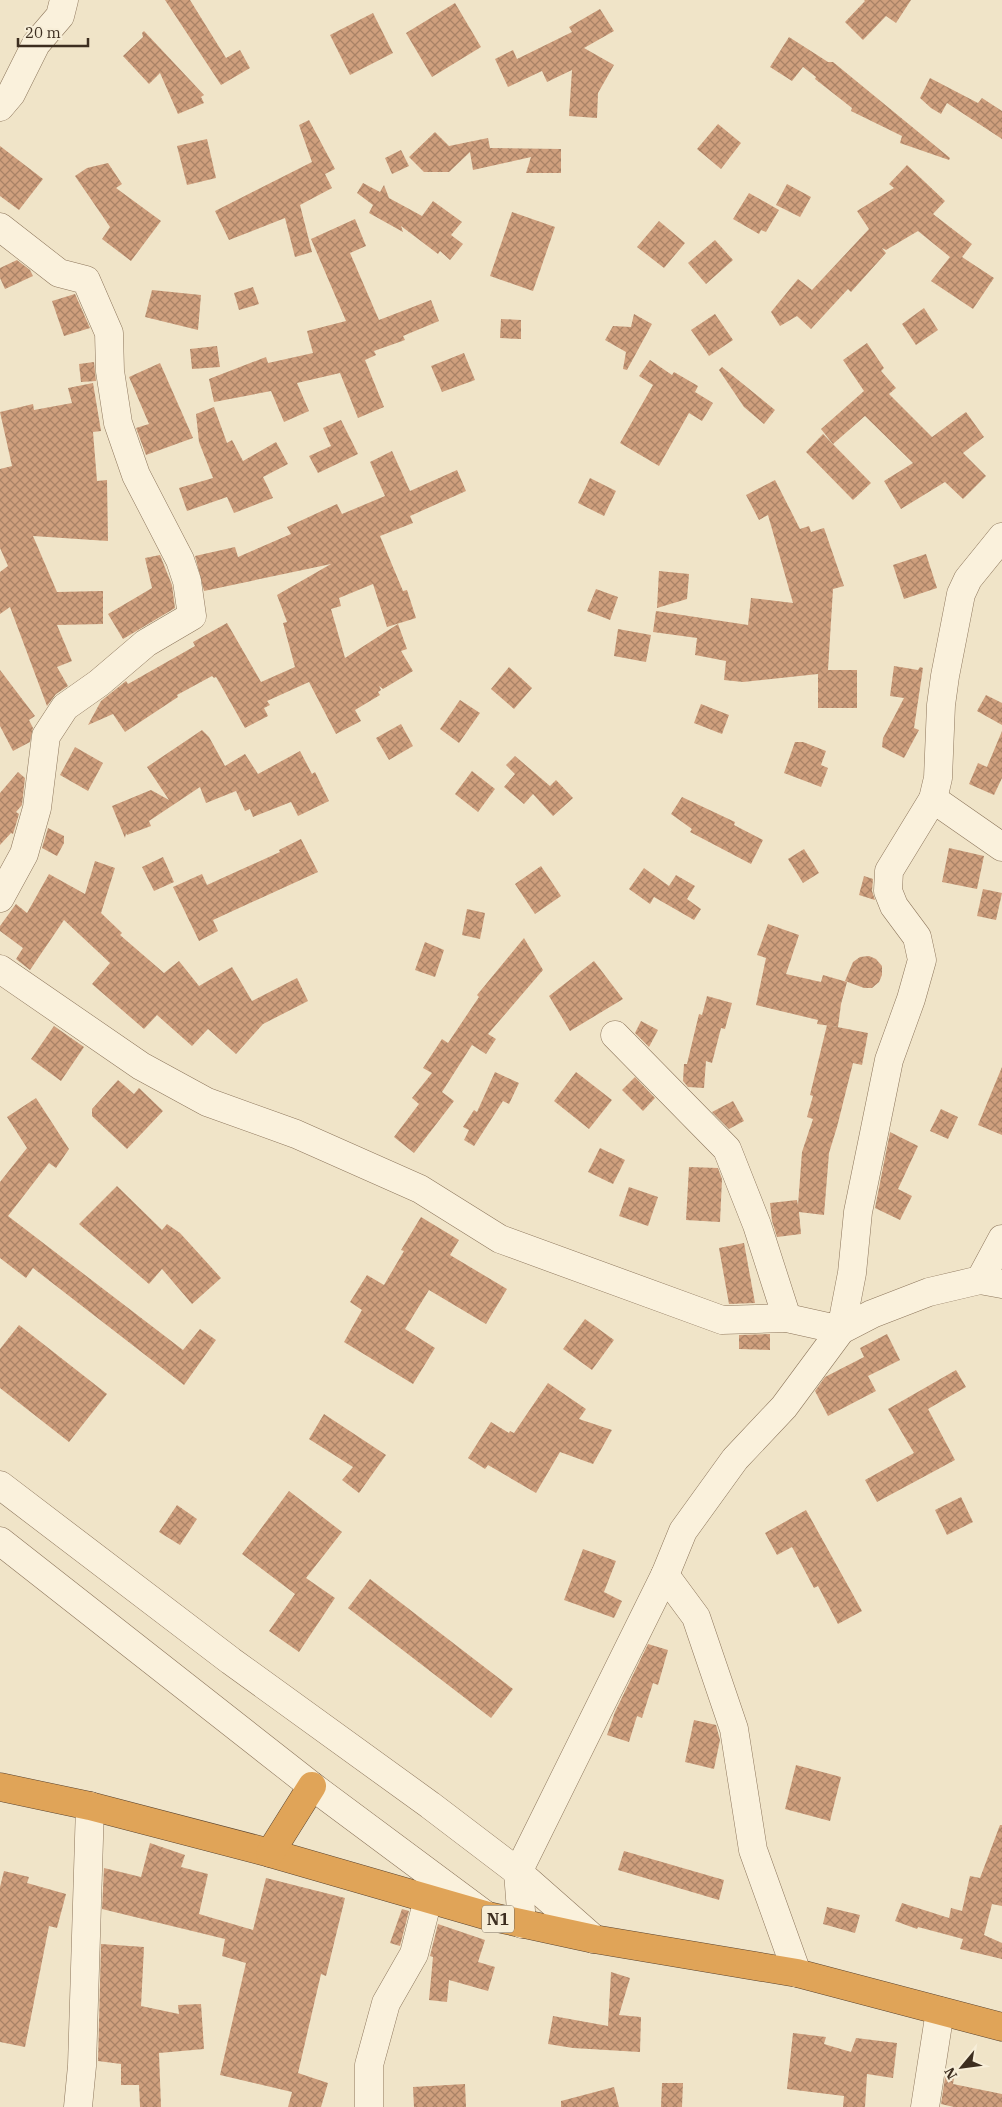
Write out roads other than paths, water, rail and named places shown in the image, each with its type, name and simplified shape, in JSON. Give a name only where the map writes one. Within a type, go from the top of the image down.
[{"type":"highway","points":[[270,1853],[312,1786]]},
{"type":"highway","name":"N1","points":[[0,1787],[90,1806],[270,1853],[488,1916],[594,1939],[797,1973],[1002,2027]]},
{"type":"street","points":[[0,107],[11,94],[36,44],[60,16],[64,0]]},
{"type":"street","points":[[0,227],[59,273],[86,280],[109,333],[110,371],[118,423],[136,476],[180,560],[187,581],[192,616],[146,643],[100,684],[65,708],[46,736],[37,808],[24,854],[0,898]]},
{"type":"street","points":[[522,1924],[518,1872],[665,1575],[683,1531],[735,1459],[784,1407],[841,1330],[852,1273],[858,1212],[890,1060],[922,960],[917,937],[894,906],[888,891],[889,871],[933,799],[938,778],[941,705],[961,594],[968,579],[1002,537]]},
{"type":"street","points":[[933,799],[1002,847]]},
{"type":"street","points":[[3,977],[142,1066],[207,1102],[296,1134],[420,1189],[500,1239],[722,1320],[787,1318],[841,1330],[872,1314],[929,1292],[991,1282],[1002,1239]]},
{"type":"street","points":[[615,1035],[727,1149],[757,1225],[787,1318]]},
{"type":"street","points":[[0,1485],[231,1661],[430,1805],[518,1872],[594,1939]]},
{"type":"street","points":[[0,1541],[312,1786],[488,1916]]},
{"type":"street","points":[[665,1575],[696,1617],[734,1729],[754,1850],[797,1973]]},
{"type":"street","points":[[78,2107],[82,2066],[90,1806]]},
{"type":"street","points":[[370,2107],[369,2065],[386,2003],[414,1954],[428,1899]]},
{"type":"street","points":[[925,2107],[940,2011]]}]
